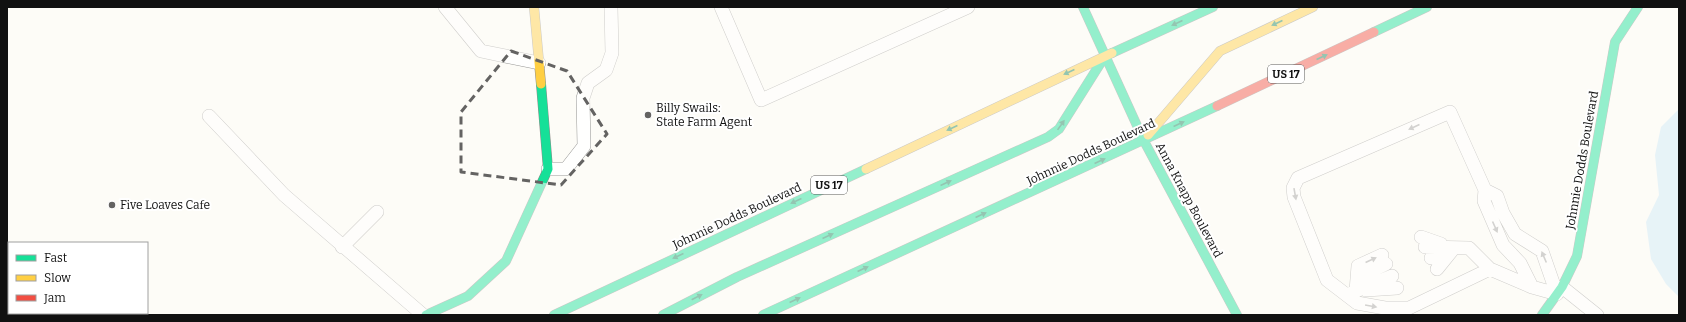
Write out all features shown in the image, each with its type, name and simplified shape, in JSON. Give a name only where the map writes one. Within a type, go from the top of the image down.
[{"type":"main road","points":[[426,315],[468,296],[506,261],[548,169],[534,7]]},
{"type":"main road","name":"Anna Knapp Boulevard","points":[[1083,7],[1144,141],[1237,315]]},
{"type":"main road","name":"Johnnie Dodds Boulevard","points":[[554,315],[1105,56],[1213,7]]},
{"type":"main road","points":[[1144,141],[1220,51],[1313,7]]},
{"type":"main road","name":"Johnnie Dodds Boulevard","points":[[763,315],[1144,141],[1427,7]]},
{"type":"main road","name":"Johnnie Dodds Boulevard","points":[[1542,315],[1559,290],[1577,256],[1615,42],[1638,7]]},
{"type":"main road","points":[[663,315],[737,277],[1048,137],[1059,129],[1105,56]]},
{"type":"lane","points":[[445,7],[480,51],[539,63]]},
{"type":"lane","points":[[548,169],[566,168],[584,146],[583,98],[588,83],[606,70],[612,53],[611,7]]},
{"type":"lane","points":[[721,7],[761,100],[968,7]]},
{"type":"lane","points":[[1490,269],[1408,308],[1385,308],[1357,303],[1351,293],[1327,280],[1294,197],[1293,188],[1298,178],[1450,112],[1485,190],[1484,202],[1503,245],[1520,263],[1532,287]]},
{"type":"lane","points":[[208,116],[284,195],[342,247],[423,315]]},
{"type":"lane","points":[[1485,190],[1497,196],[1503,213],[1515,234],[1542,251],[1559,290]]},
{"type":"lane","points":[[342,247],[377,212]]},
{"type":"lane","points":[[1454,248],[1429,253],[1454,248],[1469,248],[1490,269],[1532,287],[1559,290],[1598,315]]},
{"type":"lane","points":[[1386,265],[1351,293],[1358,266],[1386,265]]},
{"type":"lane","points":[[1351,293],[1397,288]]},
{"type":"highlighted area","points":[[511,51],[567,71],[607,134],[561,185],[461,172],[461,112]]},
{"type":"water","points":[[1679,109],[1679,297],[1666,284],[1651,259],[1646,222],[1659,195],[1655,155],[1661,127]]},
{"type":"traffic: fast","points":[[1083,7],[1144,141],[1237,315]]},
{"type":"traffic: fast","points":[[1112,53],[1213,7]]},
{"type":"traffic: fast","points":[[1374,32],[1427,7]]},
{"type":"traffic: fast","points":[[1542,315],[1562,287],[1577,256],[1615,42],[1638,7]]},
{"type":"traffic: fast","points":[[663,315],[737,277],[1048,137],[1059,129],[1105,56]]},
{"type":"traffic: fast","points":[[426,315],[468,296],[506,261],[548,169],[541,84]]},
{"type":"traffic: fast","points":[[763,315],[1217,106]]},
{"type":"traffic: fast","points":[[554,315],[866,169]]},
{"type":"traffic: slow","points":[[534,7],[541,84]]},
{"type":"traffic: slow","points":[[1148,135],[1220,51],[1313,7]]},
{"type":"traffic: slow","points":[[866,169],[1112,53]]},
{"type":"traffic: jam","points":[[1217,106],[1374,32]]},
{"type":"place","name":"Billy Swails: State Farm Agent","points":[[648,115]]},
{"type":"place","name":"Five Loaves Cafe","points":[[112,205]]}]
